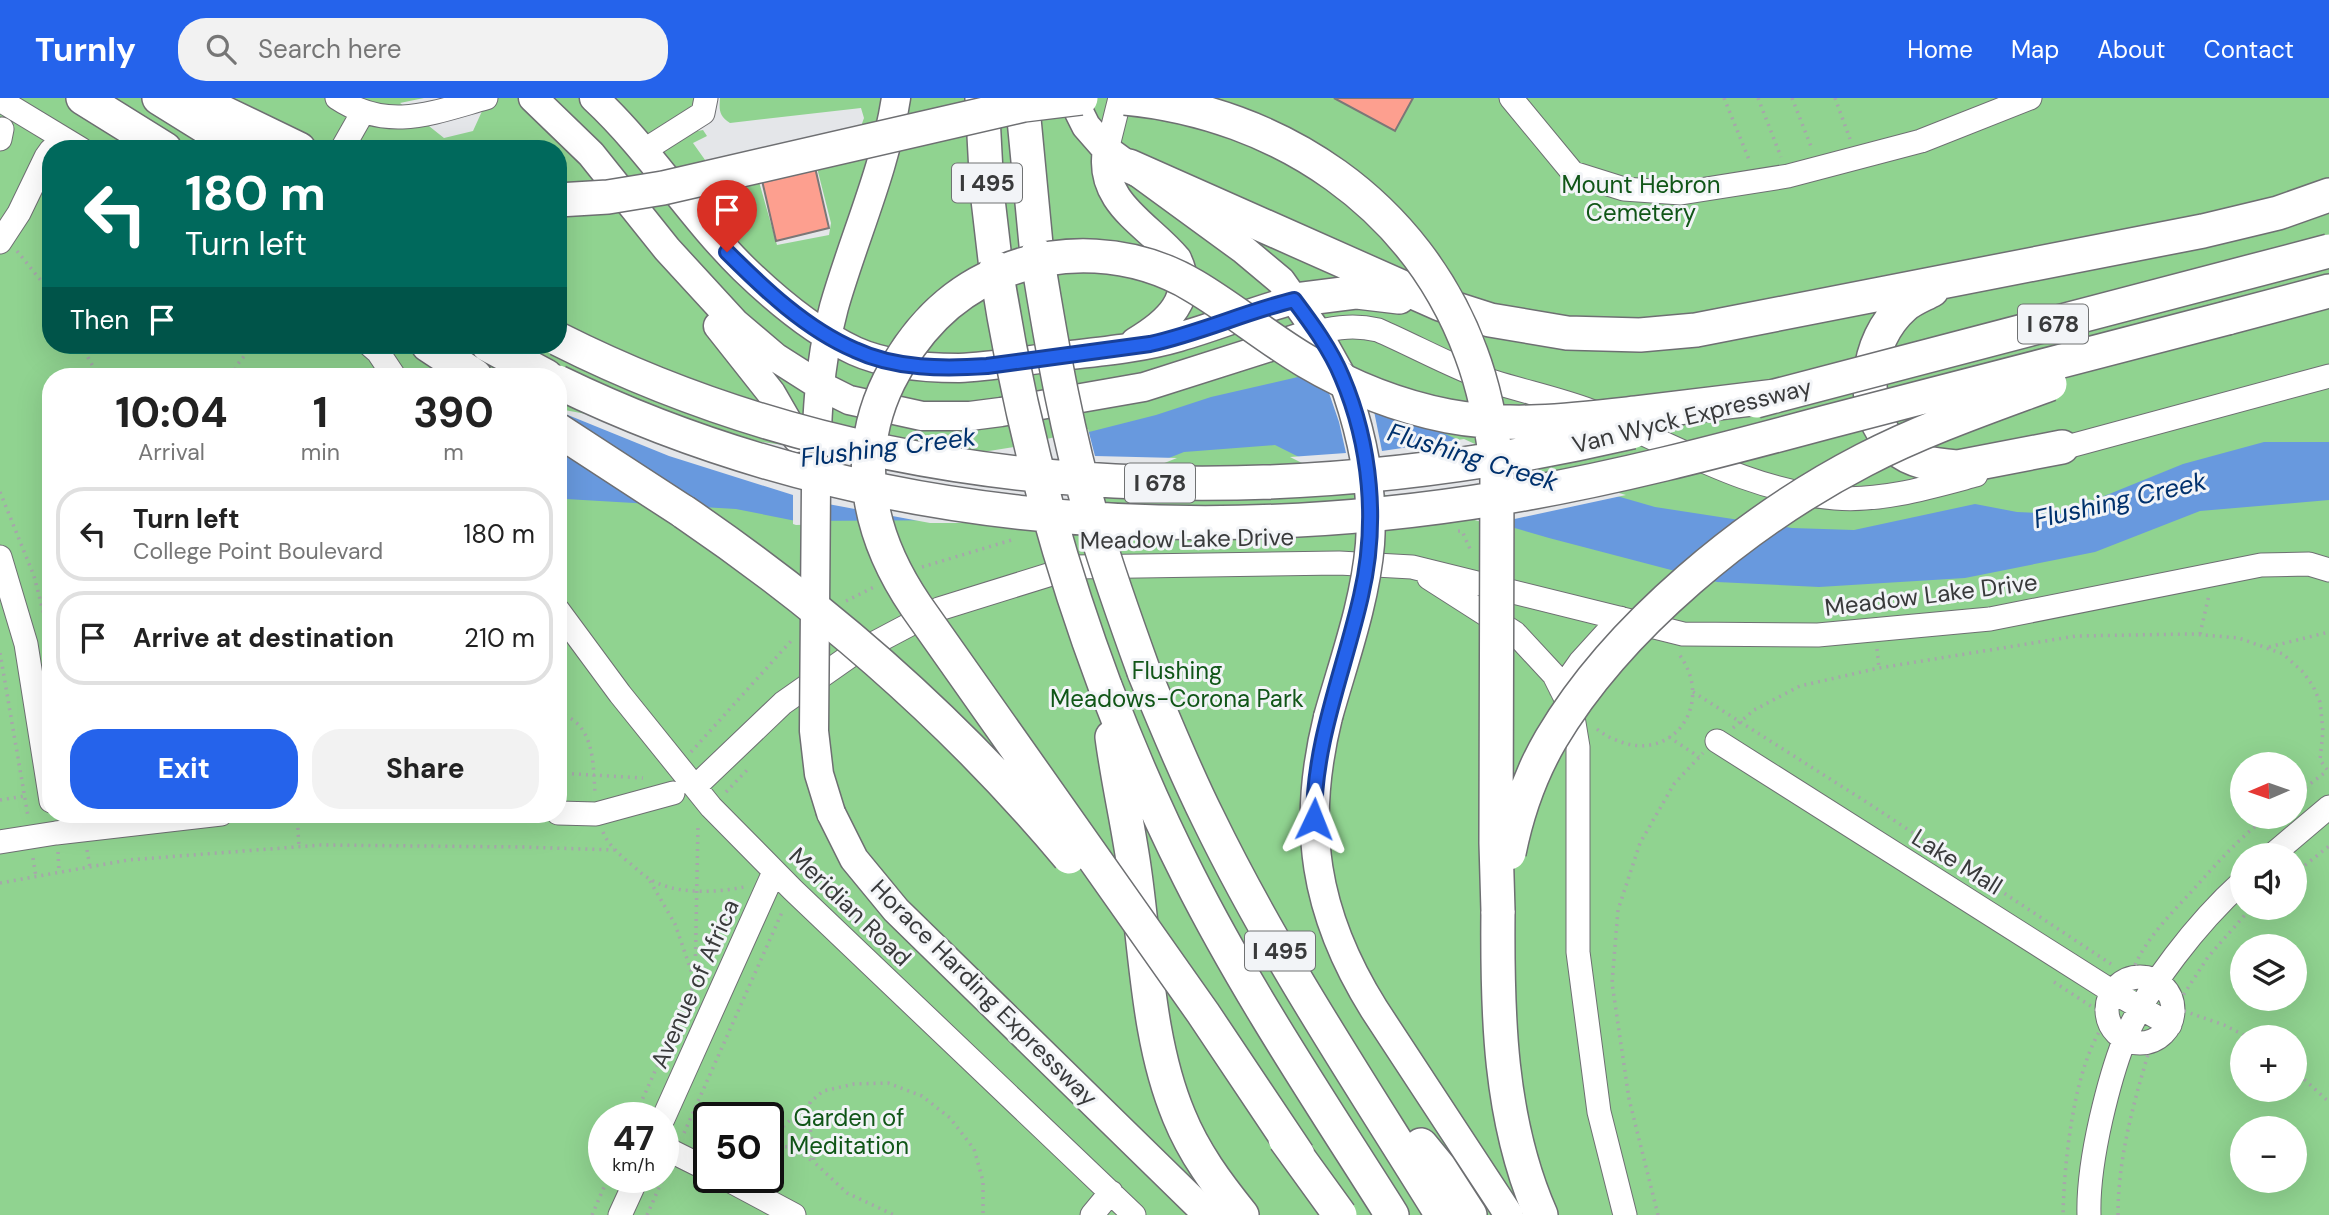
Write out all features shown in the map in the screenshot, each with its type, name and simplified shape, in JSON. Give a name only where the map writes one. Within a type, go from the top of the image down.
[{"type":"highway","points":[[75,98],[133,140]]},
{"type":"highway","points":[[83,98],[151,140]]},
{"type":"highway","points":[[159,98],[227,140]]},
{"type":"highway","points":[[193,98],[280,140]]},
{"type":"highway","name":"I 495","points":[[982,98],[996,268],[1013,367],[1044,500],[1075,604],[1105,686],[1157,812],[1220,934],[1300,1069],[1392,1215]]},
{"type":"highway","name":"I 495","points":[[1022,98],[1037,255],[1053,353],[1096,531],[1144,672],[1213,829],[1266,926],[1442,1215]]},
{"type":"highway","points":[[567,199],[649,191],[1002,110],[1081,98]]},
{"type":"highway","points":[[1123,98],[1177,105],[1228,119],[1280,140],[1330,170],[1372,206],[1409,246],[1445,297],[1471,352],[1488,408],[1497,467],[1496,843],[1502,1052],[1518,1142],[1541,1215]]},
{"type":"highway","points":[[1118,158],[1440,304]]},
{"type":"highway","points":[[1294,300],[1357,292],[1418,299],[1490,320],[1545,330],[1590,335],[1640,335],[1720,326],[2244,222],[2329,195]]},
{"type":"highway","name":"Van Wyck Expressway","points":[[567,343],[666,388],[733,412],[902,457],[1058,478],[1214,484],[1269,482],[1405,472],[1545,451],[1663,425],[2329,251]]},
{"type":"highway","points":[[1340,1215],[1203,1013],[892,568],[883,548],[872,508],[868,469],[873,427],[886,387],[907,349],[936,314],[985,279],[1023,264],[1062,257],[1102,256],[1141,263],[1178,277],[1330,375],[1375,396],[1425,411],[1496,422],[1542,422],[1776,396]]},
{"type":"highway","points":[[2002,271],[1936,289],[1904,306],[1891,320],[1875,351],[1870,370],[1870,388],[1879,424],[1897,449],[1940,466],[1965,466],[2062,447]]},
{"type":"highway","name":"Van Wyck Expressway","points":[[567,386],[620,411],[722,449],[894,494],[966,507],[1067,517],[1160,522],[1271,521],[1410,511],[1501,498],[1603,478],[2329,291]]},
{"type":"highway","points":[[1498,911],[1517,815],[1550,741],[1577,699],[1612,657],[1675,593],[1720,555],[1815,488],[1886,449],[1984,408],[2227,318]]},
{"type":"highway","points":[[442,354],[463,368]]},
{"type":"highway","points":[[505,354],[531,368]]},
{"type":"highway","points":[[567,436],[684,512],[776,578],[861,646],[952,728],[1014,793],[1083,874],[1298,1155]]},
{"type":"highway","points":[[1105,686],[1118,781],[1131,842],[1155,1031],[1163,1067],[1179,1116],[1203,1164],[1242,1215]]},
{"type":"highway","points":[[1334,1040],[1439,1167],[1470,1215]]},
{"type":"main road","points":[[533,98],[591,154],[667,249],[735,323],[775,357],[849,400],[901,413],[944,417],[980,415],[1144,387],[1317,332]]},
{"type":"main road","points":[[594,98],[737,261],[784,304],[828,336],[856,351],[886,360],[942,367],[987,366],[1124,348],[1176,338],[1294,300]]},
{"type":"main road","points":[[808,447],[838,294],[880,168],[896,98]]},
{"type":"main road","points":[[1072,98],[1086,126],[1118,158],[1264,265],[1281,281],[1317,332],[1342,375],[1360,433],[1366,463],[1370,544],[1362,596],[1328,717],[1315,776],[1314,834],[1322,890],[1337,940],[1367,998],[1509,1215]]},
{"type":"main road","points":[[1118,158],[1106,173],[1115,197],[1177,259],[1184,281],[1175,309],[1164,323],[1124,348]]},
{"type":"main road","points":[[667,249],[678,276],[759,376],[808,447]]},
{"type":"main road","name":"Horace Harding Expressway","points":[[808,447],[816,486],[814,720],[819,774],[831,813],[854,859],[896,910],[1208,1215]]},
{"type":"street","points":[[337,98],[352,108],[388,118],[418,117],[486,98]]},
{"type":"street","points":[[643,151],[703,113],[706,98]]},
{"type":"street","points":[[1118,158],[1123,98]]},
{"type":"street","points":[[1511,98],[1573,173],[1624,189],[1681,193],[1788,176],[1921,141],[2029,98]]},
{"type":"street","points":[[0,100],[66,140]]},
{"type":"street","points":[[347,140],[363,112]]},
{"type":"street","points":[[1,241],[19,214],[42,165]]},
{"type":"street","points":[[1317,332],[1348,326],[1378,330],[1492,381],[1589,411],[1759,484],[1838,499],[1921,489],[1984,473],[2062,447],[2329,376]]},
{"type":"street","points":[[0,557],[26,644],[42,746]]},
{"type":"street","name":"Meadow Lake Drive","points":[[684,790],[783,703],[850,656],[939,609],[1074,567],[1339,563],[1412,567],[1682,634],[1818,635],[1990,619],[2261,565],[2309,565],[2329,570]]},
{"type":"street","name":"Meadow Lake Drive","points":[[1412,567],[1515,633],[1553,676],[1572,711],[1578,747],[1578,952],[1599,1112],[1625,1215]]},
{"type":"street","points":[[1561,689],[1580,662],[1620,618]]},
{"type":"street","name":"Meridian Road","points":[[567,622],[620,694],[684,790],[764,876],[793,890],[1134,1215]]},
{"type":"street","name":"Lake Mall","points":[[1717,741],[2122,981],[2141,1008],[2171,1012]]},
{"type":"street","points":[[567,813],[596,814],[684,790]]},
{"type":"street","points":[[2286,843],[2329,807]]},
{"type":"street","points":[[0,842],[31,837],[42,823]]},
{"type":"street","name":"Avenue of Africa","points":[[671,1102],[721,993],[764,876]]},
{"type":"street","points":[[2089,1215],[2088,1201],[2096,1140],[2124,1040],[2156,982],[2191,935],[2230,894]]},
{"type":"street","points":[[2140,977],[2156,982],[2168,992],[2171,1012],[2164,1032],[2151,1041],[2135,1043],[2124,1040],[2116,1032],[2109,1018],[2108,1002],[2122,981],[2140,977]]},
{"type":"street","points":[[1092,1215],[1111,1192]]},
{"type":"street","points":[[620,1215],[630,1193]]},
{"type":"street","points":[[753,1193],[794,1215]]},
{"type":"path","points":[[1724,98],[1757,180]]},
{"type":"path","points":[[1758,98],[1788,176]]},
{"type":"path","points":[[1792,98],[1819,167]]},
{"type":"path","points":[[1835,98],[1857,158]]},
{"type":"path","points":[[1,241],[19,252],[42,281]]},
{"type":"path","points":[[0,492],[34,576],[42,607]]},
{"type":"path","points":[[2200,634],[2211,587]]},
{"type":"path","points":[[2267,648],[2329,632]]},
{"type":"path","points":[[1658,1215],[1629,1099],[1612,983],[1618,910],[1640,843],[1674,784],[1698,757],[1754,710],[1800,686],[1879,668],[2076,636],[2200,634],[2239,638],[2283,654],[2303,672],[2313,686],[2320,702],[2323,731],[2320,760],[2329,771],[2307,787]]},
{"type":"path","points":[[1876,640],[1879,668]]},
{"type":"path","points":[[1595,726],[1603,734],[1622,743],[1640,746],[1658,743],[1674,733],[1686,719],[1693,702],[1693,683],[1688,666],[1676,651]]},
{"type":"path","points":[[0,653],[36,877]]},
{"type":"path","points":[[1693,692],[2112,964]]},
{"type":"path","points":[[567,717],[581,726],[592,751],[596,814],[604,835],[614,850],[649,880],[675,924],[695,982],[721,993]]},
{"type":"path","points":[[567,774],[649,778]]},
{"type":"path","points":[[0,800],[25,796],[42,805]]},
{"type":"path","points":[[641,1102],[695,982],[698,821],[702,816]]},
{"type":"path","points":[[298,823],[299,847]]},
{"type":"path","points":[[2122,981],[2162,925],[2219,861],[2253,830]]},
{"type":"path","points":[[0,883],[128,860],[321,845],[614,850]]},
{"type":"path","points":[[2307,864],[2329,846]]},
{"type":"path","points":[[649,880],[674,888],[723,891],[744,887],[764,876]]},
{"type":"path","points":[[679,1129],[793,890]]},
{"type":"path","points":[[2171,1012],[2208,957],[2240,920]]},
{"type":"path","points":[[2171,1012],[2195,1014],[2230,1029]]},
{"type":"path","points":[[2063,1215],[2068,1138],[2081,1078],[2101,1027],[2109,1018]]},
{"type":"path","points":[[2118,1215],[2118,1194],[2129,1118],[2151,1041]]},
{"type":"path","points":[[2307,1082],[2329,1102]]},
{"type":"path","points":[[784,1125],[823,1091],[854,1084],[888,1083],[922,1096],[950,1118],[974,1149],[983,1181],[983,1215]]},
{"type":"path","points":[[810,1102],[814,1162]]},
{"type":"path","points":[[784,1147],[790,1147],[814,1162],[847,1193],[894,1215]]},
{"type":"path","points":[[592,1215],[602,1193]]},
{"type":"path","points":[[647,1215],[654,1193]]},
{"type":"green space","name":"Flushing Meadows-Corona Park","points":[[0,98],[424,98],[400,103],[444,138],[473,131],[488,98],[716,98],[692,132],[703,130],[707,136],[693,143],[720,181],[756,171],[777,245],[829,235],[831,223],[815,160],[852,151],[864,118],[861,108],[730,123],[720,112],[720,98],[2329,98],[2329,1215],[0,1215]]},
{"type":"water","name":"Flushing Creek","points":[[1298,377],[1397,412],[1520,468],[1655,507],[1792,528],[1854,530],[1975,504],[2017,512],[2060,514],[2183,464],[2264,442],[2329,442],[2329,500],[2200,511],[2095,552],[1965,578],[1819,587],[1717,582],[1549,538],[1341,478],[1275,445],[1184,452],[1035,511],[977,520],[796,521],[736,509],[567,499],[567,415],[662,431],[914,466],[1014,451],[1156,415],[1211,397]]},
{"type":"pier","points":[[1297,374],[1399,409],[1459,436],[1409,424],[1374,411],[1382,451],[1464,439],[1521,465],[1626,495],[1510,520],[1510,530],[1340,482],[1290,457],[1346,453],[1329,393]]},
{"type":"pier","points":[[567,410],[662,428],[914,463],[1014,447],[1088,429],[1095,456],[1177,458],[1036,514],[977,523],[930,523],[828,504],[828,524],[796,525],[793,524],[793,495],[669,456],[567,415]]},
{"type":"building","points":[[1334,98],[1413,98],[1395,131]]},
{"type":"building","points":[[814,163],[829,228],[776,241],[761,176]]},
{"type":"route","points":[[727,252],[765,289],[828,336],[856,351],[903,364],[922,366],[987,366],[1150,344],[1294,300],[1317,332],[1342,375],[1360,433],[1369,491],[1370,544],[1362,596],[1320,748],[1315,776],[1314,819]]},
{"type":"park label","name":"Mount Hebron Cemetery","points":[[1641,199]]},
{"type":"park label","name":"Garden of Meditation","points":[[849,1132]]}]
